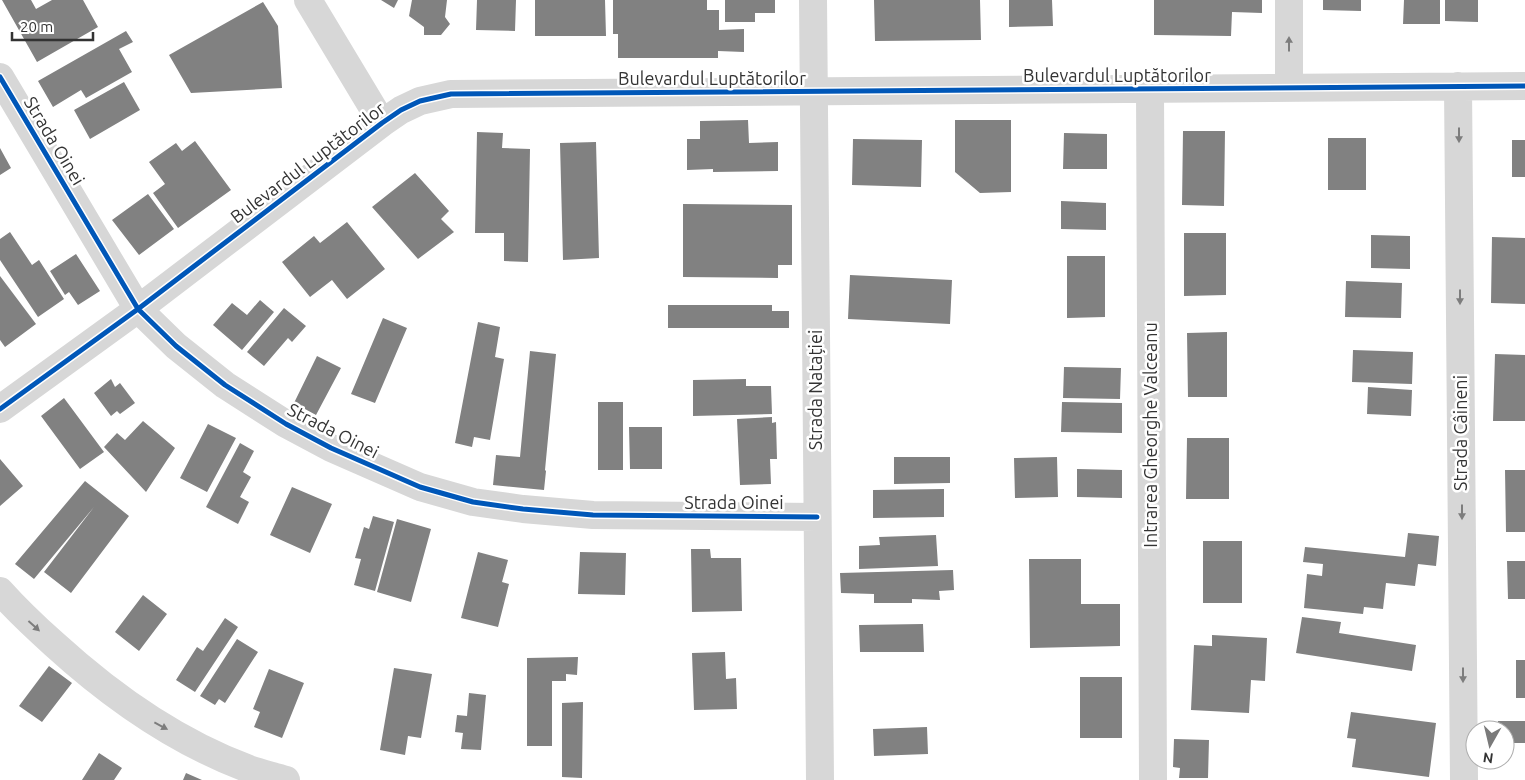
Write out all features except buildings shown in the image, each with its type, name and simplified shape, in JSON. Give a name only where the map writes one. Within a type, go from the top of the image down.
[{"type":"street","points":[[308,0],[382,123]]},
{"type":"street","name":"Strada Natației","points":[[813,0],[820,780]]},
{"type":"street","points":[[1289,0],[1289,88]]},
{"type":"street","name":"Strada Oinei","points":[[0,77],[138,309],[183,352],[225,385],[331,448],[420,487],[472,502],[523,509],[593,515],[817,517]]},
{"type":"street","name":"Strada Câineni","points":[[1458,86],[1464,780]]},
{"type":"street","name":"Bulevardul Luptătorilor","points":[[0,409],[138,309],[382,123],[401,110],[420,101],[450,94],[1525,86]]},
{"type":"street","name":"Intrarea Gheorghe Valceanu","points":[[1150,89],[1153,780]]},
{"type":"street","points":[[0,591],[18,611],[86,673],[150,720],[215,754],[249,769],[286,780]]},
{"type":"cycle path","points":[[0,77],[138,309],[176,346],[225,385],[286,424],[331,448],[420,487],[473,502],[523,509],[593,515],[817,517]]},
{"type":"cycle path","points":[[0,409],[138,309],[382,123],[401,110],[420,101],[451,94],[1525,86]]}]
